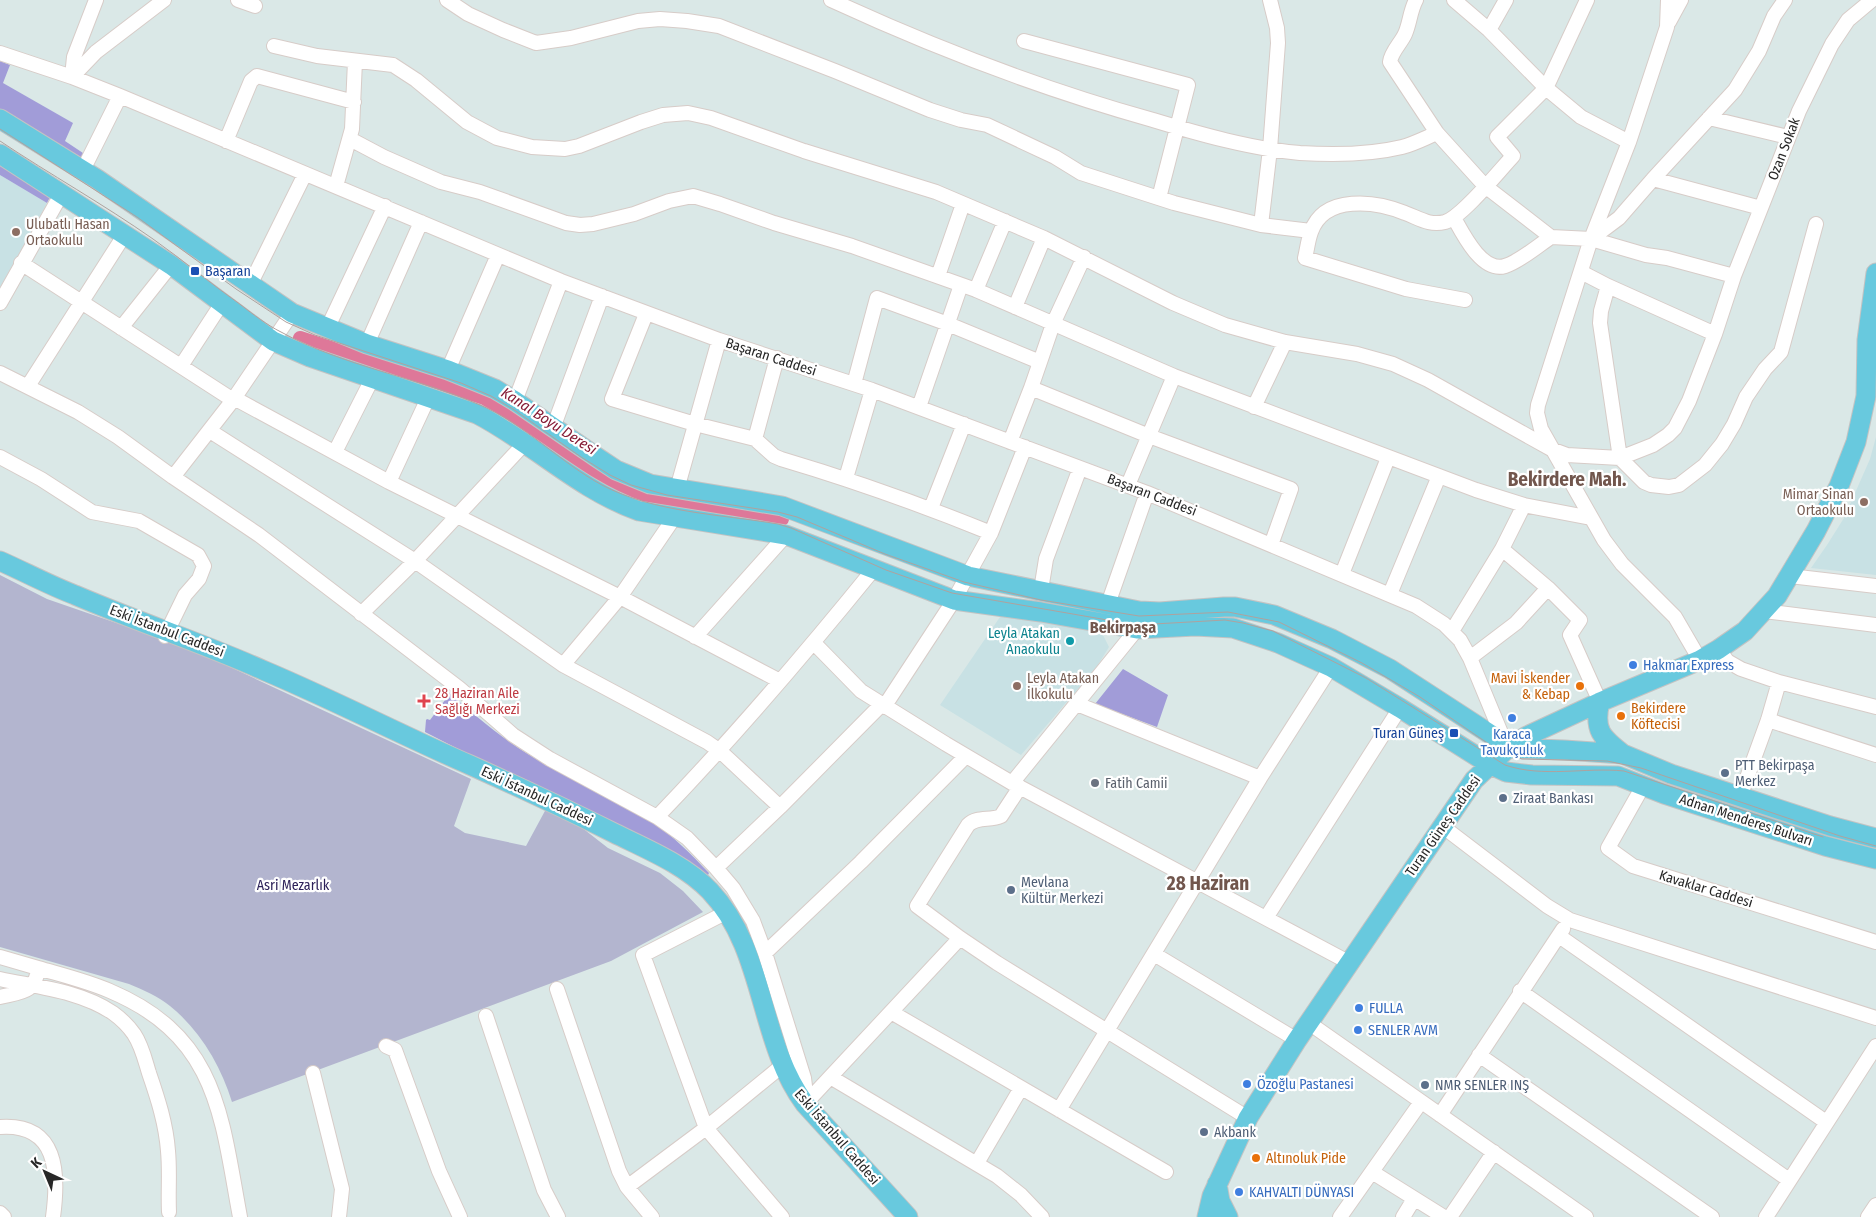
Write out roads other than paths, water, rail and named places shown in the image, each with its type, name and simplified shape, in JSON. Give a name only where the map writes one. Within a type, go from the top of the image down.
[{"type":"main road","points":[[0,119],[83,170],[250,285],[283,327]]},
{"type":"main road","points":[[0,154],[171,264],[222,303],[283,327],[327,329],[448,370],[495,389],[515,400],[616,470],[650,484],[782,506],[968,576],[1139,610],[1160,612],[1235,607],[1274,616],[1332,639],[1390,669],[1493,736],[1508,748]]},
{"type":"main road","name":"Turan Güneş Caddesi","points":[[1206,1217],[1217,1184],[1248,1118],[1297,1040],[1468,787],[1489,764],[1508,748],[1527,736],[1600,702],[1700,660],[1719,649],[1745,631],[1764,611],[1790,576],[1839,486],[1856,442],[1866,396],[1876,273]]},
{"type":"main road","name":"Adnan Menderes Bulvarı","points":[[283,327],[310,357],[429,396],[477,414],[494,423],[584,484],[621,505],[639,511],[674,518],[724,524],[786,535],[954,600],[1042,612],[1137,629],[1195,626],[1233,628],[1278,643],[1331,667],[1489,764],[1506,772],[1516,774],[1618,776],[1825,846],[1876,859]]},
{"type":"main road","name":"Eski İstanbul Caddesi","points":[[0,561],[73,595],[296,691],[614,839],[688,881],[724,914],[752,991],[770,1060],[779,1068],[803,1107],[897,1217]]},
{"type":"main road","name":"Eski İstanbul Caddesi","points":[[0,569],[128,624],[167,634]]},
{"type":"main road","points":[[1600,702],[1597,724],[1611,745],[1623,754],[1618,776]]},
{"type":"main road","name":"Adnan Menderes Bulvarı","points":[[1508,748],[1623,754],[1671,774],[1740,797],[1830,826],[1876,838]]},
{"type":"main road","name":"Eski İstanbul Caddesi","points":[[803,1107],[908,1217]]},
{"type":"main road","points":[[1217,1184],[1220,1201],[1228,1217]]},
{"type":"street","points":[[72,77],[74,57],[96,0]]},
{"type":"street","points":[[72,77],[96,52],[164,0]]},
{"type":"street","points":[[238,0],[254,6]]},
{"type":"street","points":[[447,0],[468,14],[536,43],[571,38],[638,21],[687,21],[719,26],[930,110],[960,120],[987,125],[1055,157],[1081,173],[1159,198],[1261,225],[1311,232]]},
{"type":"street","points":[[831,0],[892,28],[998,70],[1115,109],[1177,127],[1270,149],[1323,154],[1364,153],[1403,147],[1437,133]]},
{"type":"street","points":[[1261,225],[1270,149],[1278,43],[1277,28],[1270,0]]},
{"type":"street","points":[[1416,0],[1411,10],[1406,30],[1390,62],[1437,133],[1485,186],[1552,237],[1591,239],[1646,255],[1667,258],[1734,276]]},
{"type":"street","points":[[1454,0],[1490,30],[1546,88],[1581,117],[1629,142]]},
{"type":"street","points":[[1490,30],[1506,0]]},
{"type":"street","points":[[1465,300],[1406,289],[1305,258],[1311,232],[1320,218],[1338,205],[1369,204],[1399,210],[1425,222],[1440,223],[1454,218],[1513,156],[1497,137],[1546,88],[1587,0]]},
{"type":"street","points":[[1667,27],[1668,0]]},
{"type":"street","points":[[1681,0],[1667,27],[1629,142],[1591,239],[1538,405],[1538,413],[1541,429],[1551,449],[1617,559],[1675,617],[1700,660]]},
{"type":"street","points":[[1591,239],[1619,218],[1743,79],[1760,51],[1774,16],[1785,0]]},
{"type":"street","name":"Ozan Sokak","points":[[1620,458],[1653,444],[1668,435],[1675,428],[1690,401],[1734,276],[1799,111],[1832,44],[1848,20],[1872,0]]},
{"type":"street","points":[[1024,41],[1188,85],[1159,198]]},
{"type":"street","points":[[274,46],[355,61],[387,64],[398,68],[467,122],[511,143],[532,147],[565,149],[579,146],[663,115],[688,113],[711,118],[804,151],[919,186],[1044,238],[1199,315],[1225,325],[1285,342],[1357,354],[1392,364],[1428,380],[1551,449],[1567,455],[1620,458]]},
{"type":"street","name":"Başaran Caddesi","points":[[0,52],[120,96],[561,281],[719,340],[872,390],[1128,485],[1390,594],[1434,616],[1460,640],[1470,658],[1508,748]]},
{"type":"street","points":[[336,186],[350,139],[354,102],[355,61]]},
{"type":"street","points":[[226,142],[251,81],[257,76],[354,102]]},
{"type":"street","points":[[83,170],[120,96]]},
{"type":"street","points":[[1709,118],[1788,137]]},
{"type":"street","points":[[350,139],[384,157],[440,182],[480,192],[566,224],[593,224],[634,214],[669,201],[693,196],[852,246],[976,290],[1174,376],[1388,458],[1524,505],[1591,518]]},
{"type":"street","points":[[250,285],[305,174]]},
{"type":"street","points":[[1653,179],[1761,208]]},
{"type":"street","points":[[0,304],[62,193]]},
{"type":"street","points":[[938,276],[963,204]]},
{"type":"street","points":[[327,329],[385,206]]},
{"type":"street","points":[[1454,218],[1476,252],[1492,266],[1507,266],[1552,237]]},
{"type":"street","points":[[976,290],[1005,221]]},
{"type":"street","points":[[367,344],[421,222]]},
{"type":"street","points":[[1608,286],[1601,311],[1600,323],[1620,458],[1644,482],[1669,487],[1679,485],[1705,465],[1722,444],[1734,424],[1746,397],[1765,370],[1781,352],[1816,224]]},
{"type":"street","points":[[28,386],[125,234]]},
{"type":"street","points":[[1015,307],[1044,238]]},
{"type":"street","points":[[448,370],[498,255]]},
{"type":"street","points":[[1010,442],[1054,324],[1084,257]]},
{"type":"street","points":[[21,264],[234,399],[389,482],[620,597],[780,681]]},
{"type":"street","points":[[122,328],[171,264]]},
{"type":"street","points":[[1580,272],[1715,334]]},
{"type":"street","points":[[515,400],[561,281]]},
{"type":"street","points":[[919,408],[961,285]]},
{"type":"street","points":[[553,428],[602,296]]},
{"type":"street","points":[[854,384],[877,298],[948,324],[1040,362]]},
{"type":"street","points":[[181,366],[222,303]]},
{"type":"street","points":[[646,314],[612,399],[695,424],[755,439],[774,456],[781,459],[846,478],[931,508],[991,533]]},
{"type":"street","points":[[173,477],[234,399],[283,327]]},
{"type":"street","points":[[677,489],[719,340]]},
{"type":"street","points":[[1254,407],[1285,342]]},
{"type":"street","points":[[755,439],[777,358]]},
{"type":"street","points":[[0,373],[101,425],[173,477],[260,535],[459,688],[513,734],[550,758],[657,817],[687,838],[716,868],[744,904],[756,928],[804,1078],[806,1087],[803,1107]]},
{"type":"street","points":[[1128,485],[1174,376]]},
{"type":"street","points":[[335,452],[372,378]]},
{"type":"street","points":[[1031,388],[1149,436],[1291,489],[1271,545]]},
{"type":"street","points":[[846,478],[872,390]]},
{"type":"street","points":[[389,482],[429,396]]},
{"type":"street","points":[[931,508],[964,424]]},
{"type":"street","points":[[210,431],[415,561],[564,666],[692,734],[720,751],[780,807]]},
{"type":"street","points":[[361,614],[415,561],[524,444]]},
{"type":"street","points":[[716,868],[882,706],[954,600],[968,576],[991,533],[1025,447]]},
{"type":"street","points":[[0,457],[41,478],[92,512],[139,521],[198,556],[204,566],[203,572],[185,595],[167,634]]},
{"type":"street","points":[[1342,574],[1388,458]]},
{"type":"street","points":[[1041,590],[1046,559],[1080,468]]},
{"type":"street","points":[[1390,594],[1439,476]]},
{"type":"street","points":[[1108,604],[1147,493]]},
{"type":"street","points":[[1452,631],[1502,548],[1524,505]]},
{"type":"street","points":[[564,666],[620,597],[674,518]]},
{"type":"street","points":[[694,637],[786,535]]},
{"type":"street","points":[[1502,548],[1548,588],[1580,620],[1570,635],[1600,702]]},
{"type":"street","points":[[657,817],[720,751],[814,643],[873,570]]},
{"type":"street","points":[[1790,576],[1876,586]]},
{"type":"street","points":[[1470,658],[1516,623],[1548,588]]},
{"type":"street","points":[[1764,611],[1876,625]]},
{"type":"street","points":[[1137,629],[1016,785],[1002,816],[989,820],[976,819],[968,825],[917,906],[960,938],[1248,1118]]},
{"type":"street","points":[[814,643],[855,686],[882,706],[1016,785],[1350,963]]},
{"type":"street","points":[[1719,649],[1723,657],[1732,665],[1779,682],[1876,707]]},
{"type":"street","points":[[1059,1110],[1260,778],[1331,667]]},
{"type":"street","points":[[1740,797],[1768,720],[1779,682]]},
{"type":"street","points":[[1077,704],[1260,778]]},
{"type":"street","points":[[1266,918],[1400,708]]},
{"type":"street","points":[[1768,720],[1876,755]]},
{"type":"street","points":[[765,953],[861,862],[966,756]]},
{"type":"street","name":"Kavaklar Caddesi","points":[[1643,786],[1608,848],[1633,866],[1876,942]]},
{"type":"street","points":[[1442,826],[1548,906],[1570,920],[1876,1018]]},
{"type":"street","points":[[724,914],[643,955],[706,1128],[782,1217]]},
{"type":"street","points":[[1440,1115],[1520,992],[1570,920]]},
{"type":"street","points":[[1559,936],[1826,1122]]},
{"type":"street","points":[[803,1107],[832,1078],[960,938]]},
{"type":"street","points":[[1154,954],[1297,1040]]},
{"type":"street","points":[[0,958],[92,984],[126,999],[158,1018],[185,1043],[200,1066],[214,1094],[226,1140],[240,1217]]},
{"type":"street","points":[[0,997],[21,992],[33,986],[36,982],[38,968]]},
{"type":"street","points":[[0,979],[73,995],[93,1002],[113,1013],[134,1033],[140,1043],[163,1115],[168,1153],[168,1212]]},
{"type":"street","points":[[557,989],[619,1171],[628,1187],[652,1217]]},
{"type":"street","points":[[1520,992],[1789,1180]]},
{"type":"street","points":[[891,1012],[1166,1172]]},
{"type":"street","points":[[486,1016],[544,1190],[558,1217]]},
{"type":"street","points":[[1309,1023],[1586,1217]]},
{"type":"street","points":[[386,1046],[395,1050],[439,1171],[460,1217]]},
{"type":"street","points":[[1766,1217],[1876,1046]]},
{"type":"street","points":[[1478,1055],[1712,1217]]},
{"type":"street","points":[[628,1187],[706,1128],[779,1068]]},
{"type":"street","points":[[313,1073],[342,1188],[339,1217]]},
{"type":"street","points":[[832,1078],[977,1163],[1010,1185],[1042,1217]]},
{"type":"street","points":[[977,1163],[1021,1088]]},
{"type":"street","points":[[1340,1217],[1421,1102]]},
{"type":"street","points":[[0,1127],[13,1126],[35,1132],[46,1146],[56,1172],[53,1217]]},
{"type":"street","points":[[1450,1217],[1494,1152]]},
{"type":"street","points":[[1372,1172],[1444,1217]]},
{"type":"street","points":[[1403,1217],[1414,1199]]},
{"type":"street","points":[[1868,1217],[1876,1205]]},
{"type":"street","points":[[0,1213],[4,1217]]},
{"type":"waterway","name":"Kanal Boyu Deresi","points":[[300,338],[484,398],[584,465],[617,484],[649,497],[782,519]]},
{"type":"tram line","points":[[0,129],[137,217],[236,289],[286,322],[315,335],[461,383],[491,396],[513,409],[581,457],[610,475],[631,485],[667,495],[778,512],[797,517],[885,554],[964,582],[1041,600],[1139,616],[1228,612],[1279,622],[1362,663],[1420,697],[1502,753],[1522,759],[1607,761],[1641,768],[1840,836],[1876,846]]},
{"type":"tram line","points":[[0,141],[134,226],[276,329],[329,354],[456,395],[480,405],[527,432],[587,476],[622,494],[666,507],[778,524],[886,570],[952,593],[1136,625],[1225,620],[1273,631],[1366,678],[1505,765],[1519,769],[1549,772],[1624,771],[1823,837]]},
{"type":"place","name":"Ulubatlı Hasan Ortaokulu","points":[[16,232]]},
{"type":"place","name":"Başaran","points":[[195,271]]},
{"type":"place","name":"Mimar Sinan Ortaokulu","points":[[1864,502]]},
{"type":"place","name":"Leyla Atakan Anaokulu","points":[[1070,641]]},
{"type":"place","name":"Hakmar Express","points":[[1633,665]]},
{"type":"place","name":"Leyla Atakan İlkokulu","points":[[1017,686]]},
{"type":"place","name":"Mavi İskender & Kebap","points":[[1580,686]]},
{"type":"place","name":"28 Haziran Aile Sağlığı Merkezi","points":[[424,701]]},
{"type":"place","name":"Bekirdere Köftecisi","points":[[1621,716]]},
{"type":"place","name":"Karaca Tavukçuluk","points":[[1512,718]]},
{"type":"place","name":"Turan Güneş","points":[[1454,733]]},
{"type":"place","name":"PTT Bekirpaşa Merkez","points":[[1725,773]]},
{"type":"place","name":"Fatih Camii","points":[[1095,783]]},
{"type":"place","name":"Ziraat Bankası","points":[[1503,798]]},
{"type":"place","name":"Mevlana Kültür Merkezi","points":[[1011,890]]},
{"type":"place","name":"FULLA","points":[[1359,1008]]},
{"type":"place","name":"SENLER AVM","points":[[1358,1030]]},
{"type":"place","name":"Özoğlu Pastanesi","points":[[1247,1084]]},
{"type":"place","name":"NMR SENLER INŞ","points":[[1425,1085]]},
{"type":"place","name":"Akbank","points":[[1204,1132]]},
{"type":"place","name":"Altınoluk Pide","points":[[1256,1158]]},
{"type":"place","name":"KAHVALTI DÜNYASI","points":[[1239,1192]]},
{"type":"district","name":"Bekirdere Mah.","points":[[1567,479]]},
{"type":"district","name":"Bekirpaşa","points":[[1123,627]]},
{"type":"district","name":"28 Haziran","points":[[1208,883]]},
{"type":"park label","name":"Asri Mezarlık","points":[[293,885]]}]
